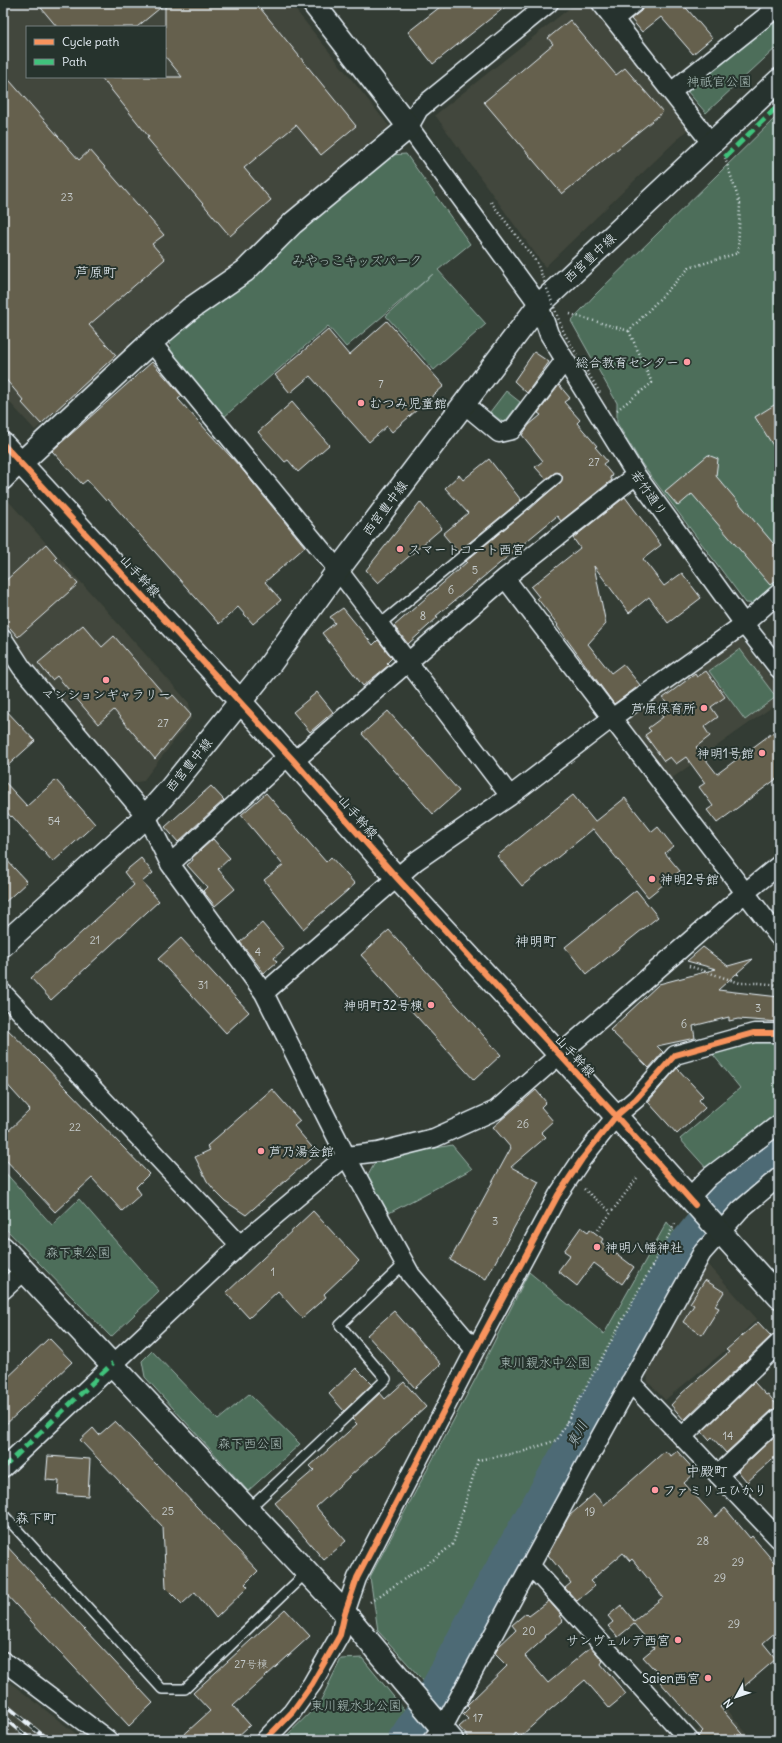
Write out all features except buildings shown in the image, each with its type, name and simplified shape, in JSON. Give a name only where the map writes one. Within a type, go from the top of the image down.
[{"type":"street","points":[[313,3],[409,127]]},
{"type":"street","points":[[3,481],[151,342],[190,309],[244,271],[293,223],[409,127],[419,109],[549,3]]},
{"type":"street","points":[[601,3],[718,150]]},
{"type":"street","points":[[614,19],[634,3]]},
{"type":"street","points":[[671,92],[779,6]]},
{"type":"street","name":"西宮豊中線","points":[[3,945],[146,816],[169,790],[269,666],[338,570],[539,306],[718,150],[779,80]]},
{"type":"street","name":"若竹通り","points":[[409,127],[539,306],[549,334],[636,475],[744,624],[779,669]]},
{"type":"street","points":[[151,342],[338,570],[407,663],[510,796]]},
{"type":"street","points":[[464,404],[499,433],[512,430],[565,360]]},
{"type":"street","name":"山手幹線","points":[[3,444],[292,758],[397,878],[616,1116],[779,1298]]},
{"type":"street","points":[[170,864],[292,758],[407,663],[505,578],[636,475]]},
{"type":"street","points":[[505,578],[779,936]]},
{"type":"street","points":[[264,993],[416,861],[510,796],[612,718],[744,624],[779,593]]},
{"type":"street","points":[[3,639],[22,668],[146,816],[170,864],[264,993],[346,1156],[411,1275],[475,1350]]},
{"type":"street","points":[[3,1468],[240,1244],[346,1156],[378,1152],[434,1138],[496,1110],[779,865]]},
{"type":"street","points":[[3,993],[240,1244]]},
{"type":"street","points":[[265,1740],[292,1712],[312,1684],[340,1635],[345,1613],[357,1578],[475,1350],[570,1176],[616,1116],[636,1099],[675,1055],[754,1033],[779,1032]]},
{"type":"street","points":[[692,1201],[709,1177],[779,1124]]},
{"type":"street","points":[[3,1248],[113,1363],[345,1613],[401,1681],[440,1732],[630,1382],[702,1253],[718,1230],[779,1177]]},
{"type":"street","points":[[3,1290],[25,1270]]},
{"type":"street","points":[[682,1437],[779,1343]]},
{"type":"street","points":[[630,1382],[779,1539]]},
{"type":"street","points":[[718,1475],[779,1418]]},
{"type":"street","points":[[530,1565],[689,1740]]},
{"type":"street","points":[[3,1661],[108,1740]]},
{"type":"lane","points":[[379,625],[556,478]]},
{"type":"lane","points":[[249,1509],[386,1379],[340,1324],[405,1263]]},
{"type":"lane","points":[[3,1514],[162,1689],[185,1689],[307,1572]]},
{"type":"path","points":[[629,331],[688,268],[738,253],[740,204],[718,150]]},
{"type":"path","points":[[490,202],[537,263],[564,333],[600,392]]},
{"type":"path","points":[[570,314],[629,331]]},
{"type":"path","points":[[614,412],[652,383],[629,331]]},
{"type":"path","points":[[669,960],[740,983],[759,983],[779,986]]},
{"type":"path","points":[[570,1176],[611,1212]]},
{"type":"path","points":[[598,1230],[637,1178]]},
{"type":"path","points":[[370,1602],[436,1558],[453,1544],[478,1460],[522,1452],[557,1440],[676,1222]]},
{"type":"shaded area","points":[[3,3],[290,3],[389,126],[286,215],[233,269],[130,341],[131,347],[35,430],[3,395]]},
{"type":"shaded area","points":[[576,3],[591,3],[689,128],[545,267],[435,115]]},
{"type":"shaded area","points":[[3,495],[189,703],[191,719],[143,781],[132,783],[14,645],[3,628]]},
{"type":"shaded area","name":"芦原保育所","points":[[732,639],[743,641],[779,688],[779,702],[668,781],[628,728],[629,715]]},
{"type":"shaded area","points":[[706,1262],[757,1319],[721,1354],[665,1400],[648,1382],[647,1372]]},
{"type":"shaded area","points":[[3,1677],[84,1740],[3,1740]]},
{"type":"shaded area","points":[[726,1708],[752,1740],[703,1740],[696,1732]]},
{"type":"green space","name":"神祇官公園","points":[[779,10],[779,45],[706,113],[687,91]]},
{"type":"green space","name":"総合教育センター","points":[[779,114],[779,587],[760,604],[746,603],[642,464],[617,423],[617,403],[571,321],[594,296]]},
{"type":"green space","name":"みやっこキッズパーク","points":[[406,154],[470,244],[438,270],[486,324],[434,370],[386,316],[433,274],[346,347],[328,326],[224,417],[171,354],[170,337],[390,155]]},
{"type":"green space","points":[[506,391],[520,402],[504,423],[490,412]]},
{"type":"green space","points":[[740,649],[776,697],[745,720],[709,671]]},
{"type":"green space","points":[[768,1039],[779,1039],[779,1113],[771,1117],[707,1169],[680,1139],[740,1088],[710,1051]]},
{"type":"green space","points":[[452,1145],[472,1169],[389,1213],[366,1179],[377,1159]]},
{"type":"green space","name":"森下東公園","points":[[3,1170],[52,1225],[79,1199],[159,1291],[111,1337],[3,1226]]},
{"type":"green space","name":"東川親水中公園","points":[[667,1222],[678,1236],[428,1686],[378,1631],[370,1577],[476,1378],[529,1272],[604,1334]]},
{"type":"green space","name":"森下西公園","points":[[152,1351],[218,1420],[249,1394],[300,1444],[248,1491],[145,1377],[142,1361]]},
{"type":"green space","name":"東川親水北公園","points":[[362,1658],[411,1718],[394,1740],[282,1740],[319,1704],[341,1659]]},
{"type":"waterway","name":"東川","points":[[405,1740],[437,1691],[480,1609],[629,1346],[677,1256],[729,1191],[764,1160],[779,1151]]},
{"type":"railway","points":[[3,1703],[48,1740]]},
{"type":"railway","points":[[3,1717],[31,1740]]},
{"type":"marked path","points":[[725,157],[779,105]]},
{"type":"marked path","points":[[3,1468],[113,1363]]},
{"type":"cycle path","points":[[3,444],[294,761],[397,878],[616,1116],[695,1205]]},
{"type":"cycle path","points":[[265,1740],[292,1712],[312,1684],[340,1635],[345,1613],[357,1578],[475,1350],[558,1195],[582,1159],[616,1116],[636,1099],[675,1055],[754,1033],[779,1033]]},
{"type":"place","name":"総合教育センター","points":[[687,362]]},
{"type":"place","name":"むつみ児童館","points":[[361,403]]},
{"type":"place","name":"スマートコート西宮","points":[[400,549]]},
{"type":"place","name":"マンションギャラリー","points":[[106,680]]},
{"type":"place","name":"芦原保育所","points":[[704,708]]},
{"type":"place","name":"神明1号館","points":[[762,753]]},
{"type":"place","name":"神明2号館","points":[[652,879]]},
{"type":"place","name":"神明町32号棟","points":[[431,1005]]},
{"type":"place","name":"芦乃湯会館","points":[[261,1151]]},
{"type":"place","name":"神明八幡神社","points":[[597,1247]]},
{"type":"place","name":"ファミリエひかり","points":[[655,1490]]},
{"type":"place","name":"サンヴェルデ西宮","points":[[678,1640]]},
{"type":"place","name":"Saien西宮","points":[[708,1678]]},
{"type":"district","name":"芦原町","points":[[96,272]]},
{"type":"district","name":"神明町","points":[[536,941]]},
{"type":"district","name":"中殿町","points":[[707,1471]]},
{"type":"district","name":"森下町","points":[[36,1518]]}]
